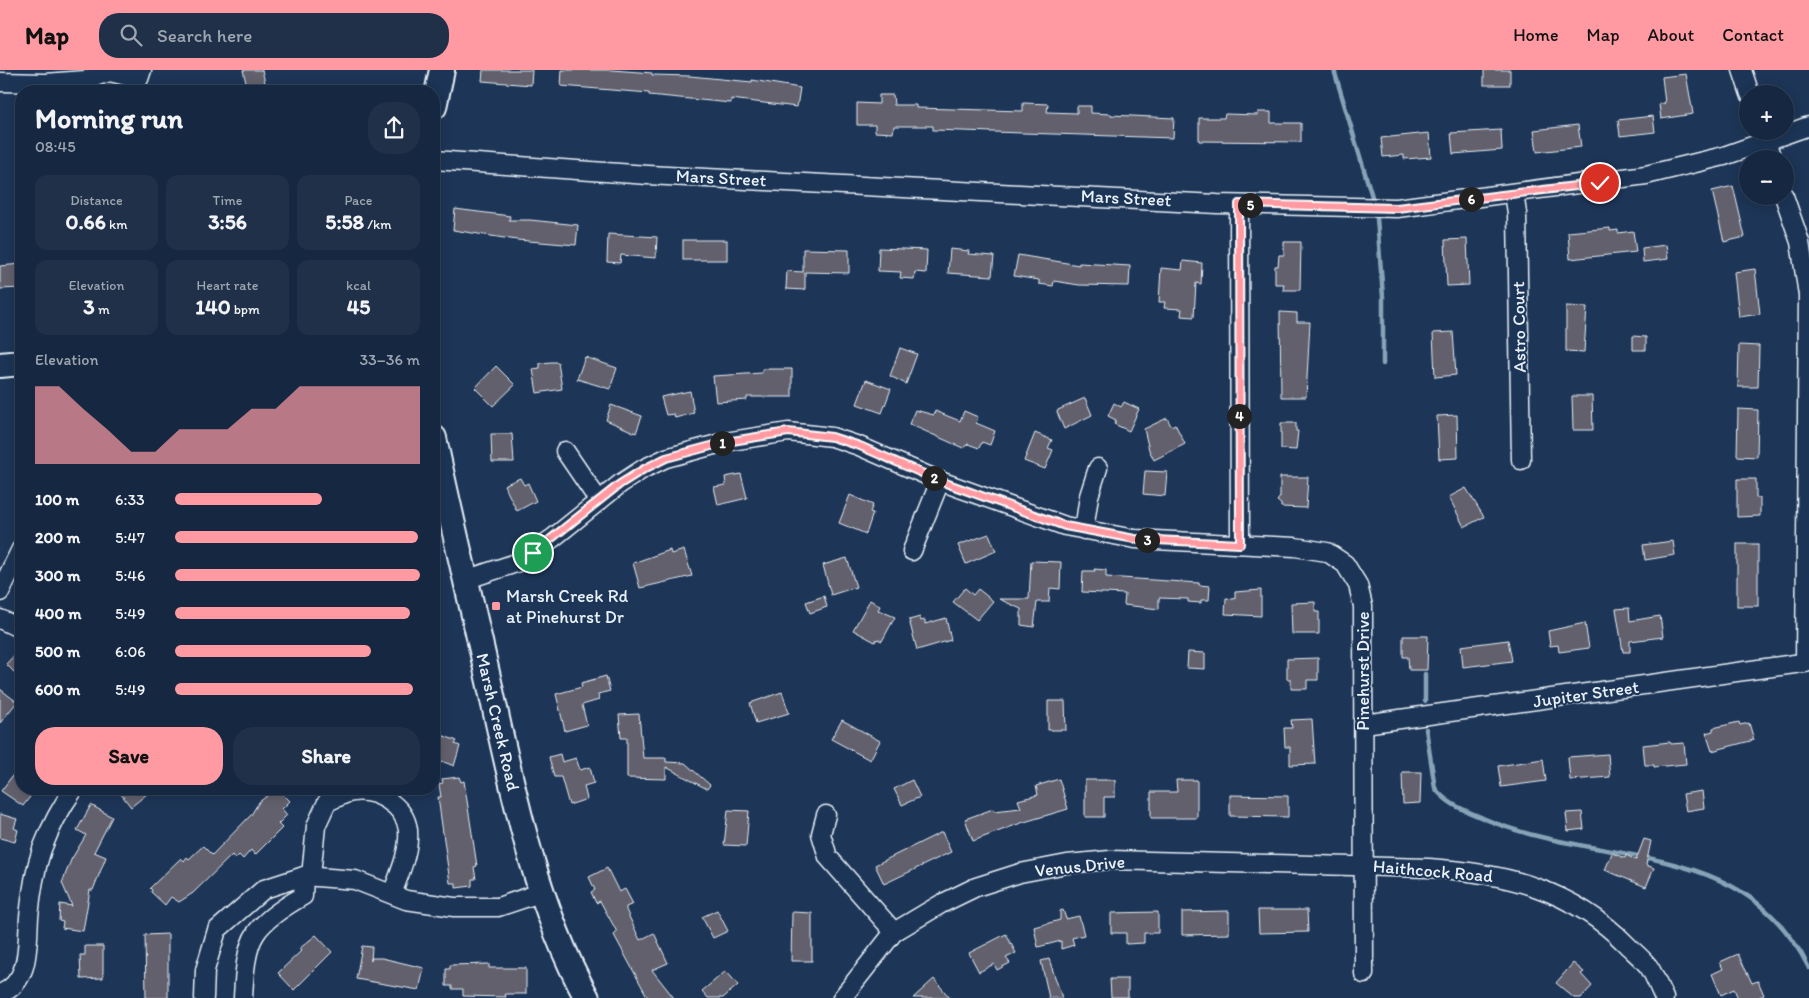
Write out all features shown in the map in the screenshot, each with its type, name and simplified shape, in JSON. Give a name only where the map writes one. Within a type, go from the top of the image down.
[{"type":"street","points":[[0,82],[46,83],[84,80],[110,72],[139,79],[142,70]]},
{"type":"street","points":[[439,85],[442,70]]},
{"type":"street","points":[[1742,70],[1747,85]]},
{"type":"street","name":"Mars Street","points":[[440,160],[648,175],[1239,204],[1397,208],[1646,175],[1767,144],[1809,126]]},
{"type":"street","name":"Astro Court","points":[[1514,193],[1517,213],[1521,460]]},
{"type":"street","points":[[1239,204],[1240,544]]},
{"type":"street","points":[[1787,205],[1800,242],[1808,295],[1807,663]]},
{"type":"street","points":[[0,365],[15,364]]},
{"type":"street","name":"Pinehurst Drive","points":[[466,580],[516,563],[553,538],[598,501],[644,469],[666,458],[726,442],[788,432],[832,437],[860,446],[940,481],[1065,526],[1135,539],[1240,544],[1327,552],[1345,564],[1358,585],[1364,606],[1364,974]]},
{"type":"street","points":[[565,451],[598,501]]},
{"type":"street","name":"Marsh Creek Road","points":[[440,465],[509,774],[542,892],[566,955],[587,998]]},
{"type":"street","points":[[1084,530],[1088,496],[1098,468]]},
{"type":"street","points":[[912,551],[940,481]]},
{"type":"street","points":[[0,592],[15,561]]},
{"type":"street","points":[[0,619],[15,626]]},
{"type":"street","name":"Jupiter Street","points":[[1364,724],[1807,663]]},
{"type":"street","points":[[0,994],[9,990],[20,978],[26,960],[32,892],[42,850],[59,813],[70,795]]},
{"type":"street","points":[[243,998],[245,965],[256,933],[286,906],[303,896],[316,826],[327,802],[345,795]]},
{"type":"street","points":[[378,795],[400,809],[408,830],[404,860],[392,894]]},
{"type":"street","points":[[826,816],[821,834],[828,857],[894,932]]},
{"type":"street","name":"Venus Drive","points":[[842,998],[894,932],[941,904],[976,887],[1020,873],[1067,864],[1110,860],[1363,865]]},
{"type":"street","name":"Haithcock Road","points":[[1363,865],[1469,871],[1517,880],[1561,898],[1608,926],[1649,967],[1664,998]]},
{"type":"street","points":[[204,998],[205,970],[217,930],[264,889],[308,876],[355,880],[406,900],[454,906],[498,907],[542,892]]},
{"type":"street","points":[[228,920],[255,937]]},
{"type":"building","points":[[243,70],[262,70],[266,85],[247,85]]},
{"type":"building","points":[[483,70],[532,70],[531,85],[482,81]]},
{"type":"building","points":[[562,70],[612,70],[652,73],[652,75],[690,76],[752,82],[752,80],[800,88],[797,107],[731,99],[731,103],[649,95],[649,93],[561,86]]},
{"type":"building","points":[[1484,70],[1510,70],[1510,85],[1484,85]]},
{"type":"building","points":[[1686,74],[1693,114],[1661,119],[1659,104],[1665,103],[1662,77]]},
{"type":"building","points":[[879,95],[893,95],[894,105],[916,105],[916,108],[1023,111],[1023,103],[1048,104],[1047,112],[1077,113],[1077,106],[1091,106],[1091,113],[1174,118],[1173,138],[933,130],[933,126],[894,126],[893,133],[875,132],[875,125],[857,125],[857,103],[879,104]]},
{"type":"building","points":[[1258,112],[1271,112],[1271,123],[1301,123],[1301,142],[1199,141],[1199,118],[1224,118],[1225,114],[1258,115]]},
{"type":"building","points":[[1653,116],[1655,132],[1620,136],[1618,120]]},
{"type":"building","points":[[1578,125],[1581,147],[1537,152],[1534,130]]},
{"type":"building","points":[[1501,130],[1502,150],[1453,154],[1451,133]]},
{"type":"building","points":[[1429,133],[1431,157],[1404,159],[1404,155],[1383,157],[1381,138]]},
{"type":"building","points":[[1733,186],[1745,237],[1724,242],[1712,191]]},
{"type":"building","points":[[455,209],[510,216],[509,220],[530,220],[578,225],[576,245],[517,240],[453,230]]},
{"type":"building","points":[[1610,228],[1610,231],[1618,230],[1618,233],[1633,231],[1636,252],[1570,259],[1568,232]]},
{"type":"building","points":[[608,234],[657,237],[656,258],[621,255],[620,263],[607,262]]},
{"type":"building","points":[[1467,239],[1469,285],[1447,286],[1445,240]]},
{"type":"building","points":[[683,240],[727,240],[727,260],[683,260]]},
{"type":"building","points":[[1284,242],[1301,242],[1300,290],[1283,290],[1284,284],[1275,284],[1275,266],[1278,266],[1279,255],[1284,255]]},
{"type":"building","points":[[1666,245],[1668,259],[1643,262],[1642,248]]},
{"type":"building","points":[[879,248],[927,250],[926,273],[915,272],[914,279],[900,278],[901,272],[878,271]]},
{"type":"building","points":[[803,249],[849,250],[849,273],[805,272],[805,290],[786,289],[787,271],[803,272]]},
{"type":"building","points":[[950,249],[969,251],[968,254],[994,256],[992,276],[948,273]]},
{"type":"building","points":[[1018,255],[1079,265],[1079,263],[1130,266],[1129,286],[1079,285],[1054,281],[1053,286],[1039,284],[1039,280],[1014,276]]},
{"type":"building","points":[[1183,261],[1202,263],[1201,284],[1196,283],[1194,317],[1181,316],[1182,309],[1164,308],[1165,302],[1159,302],[1161,268],[1182,270]]},
{"type":"building","points":[[15,265],[15,288],[0,289],[0,266]]},
{"type":"building","points":[[1755,269],[1760,314],[1739,317],[1734,272]]},
{"type":"building","points":[[1566,306],[1587,307],[1584,352],[1566,351]]},
{"type":"building","points":[[1280,312],[1297,313],[1297,322],[1310,322],[1306,397],[1281,397]]},
{"type":"building","points":[[1453,332],[1456,375],[1435,377],[1433,333]]},
{"type":"building","points":[[1633,336],[1646,337],[1646,350],[1633,350]]},
{"type":"building","points":[[1739,345],[1759,346],[1758,387],[1738,387]]},
{"type":"building","points":[[900,348],[917,354],[906,384],[890,376]]},
{"type":"building","points":[[585,357],[617,368],[610,389],[577,379]]},
{"type":"building","points":[[558,362],[562,389],[537,393],[533,369],[540,368],[540,363]]},
{"type":"building","points":[[496,366],[515,385],[493,406],[475,388]]},
{"type":"building","points":[[762,369],[792,369],[792,397],[747,397],[747,400],[716,402],[713,376],[762,373]]},
{"type":"building","points":[[866,380],[891,389],[882,413],[857,404]]},
{"type":"building","points":[[690,391],[694,413],[675,418],[674,414],[666,415],[661,397]]},
{"type":"building","points":[[1572,396],[1592,396],[1593,430],[1573,430]]},
{"type":"building","points":[[1085,398],[1092,415],[1064,429],[1057,412],[1058,410]]},
{"type":"building","points":[[1124,402],[1139,409],[1129,431],[1114,424],[1116,420],[1108,416],[1114,403],[1121,407]]},
{"type":"building","points":[[611,405],[642,416],[636,433],[606,420]]},
{"type":"building","points":[[1738,409],[1758,410],[1757,457],[1737,456]]},
{"type":"building","points":[[915,410],[934,415],[935,411],[960,421],[964,411],[978,417],[976,423],[995,431],[990,445],[982,442],[979,448],[968,444],[963,448],[909,424]]},
{"type":"building","points":[[1457,415],[1458,458],[1439,459],[1437,416]]},
{"type":"building","points":[[1167,418],[1171,426],[1175,424],[1185,444],[1154,460],[1149,450],[1144,429]]},
{"type":"building","points":[[1281,423],[1296,423],[1296,431],[1298,431],[1296,450],[1281,449]]},
{"type":"building","points":[[1035,433],[1052,440],[1048,448],[1053,450],[1045,469],[1024,461]]},
{"type":"building","points":[[491,434],[512,434],[514,462],[492,462]]},
{"type":"building","points":[[1145,471],[1167,472],[1165,496],[1143,494]]},
{"type":"building","points":[[741,474],[747,498],[718,505],[714,487],[726,485],[725,477]]},
{"type":"building","points":[[1280,477],[1308,477],[1306,508],[1281,507],[1281,504],[1277,501],[1280,497]]},
{"type":"building","points":[[520,478],[524,485],[528,483],[536,501],[517,511],[504,485]]},
{"type":"building","points":[[1737,479],[1756,479],[1756,498],[1760,498],[1760,516],[1737,517]]},
{"type":"building","points":[[1466,488],[1484,517],[1464,527],[1449,497]]},
{"type":"building","points":[[850,495],[873,505],[870,512],[873,513],[866,534],[839,523]]},
{"type":"building","points":[[989,534],[996,551],[966,564],[958,545]]},
{"type":"building","points":[[1673,541],[1675,555],[1645,560],[1643,545]]},
{"type":"building","points":[[1737,544],[1758,544],[1758,606],[1737,606]]},
{"type":"building","points":[[670,550],[671,554],[684,550],[692,576],[640,588],[633,563]]},
{"type":"building","points":[[847,558],[856,587],[831,595],[823,565]]},
{"type":"building","points":[[1031,561],[1061,562],[1060,589],[1050,588],[1049,602],[1037,602],[1034,627],[1021,625],[1021,609],[999,599],[1029,599]]},
{"type":"building","points":[[1094,569],[1106,570],[1106,577],[1199,583],[1199,585],[1210,586],[1209,600],[1201,600],[1201,603],[1188,602],[1188,599],[1159,598],[1159,609],[1124,605],[1125,594],[1082,592],[1083,571],[1095,571]]},
{"type":"building","points":[[965,588],[973,595],[978,589],[993,601],[977,620],[953,602]]},
{"type":"building","points":[[1261,590],[1261,616],[1225,614],[1226,598],[1235,599],[1235,592]]},
{"type":"building","points":[[824,596],[827,607],[810,613],[806,602]]},
{"type":"building","points":[[870,600],[880,606],[878,610],[895,617],[882,641],[877,639],[875,642],[853,630]]},
{"type":"building","points":[[1315,602],[1315,612],[1319,612],[1319,634],[1292,634],[1291,603]]},
{"type":"building","points":[[1629,608],[1630,621],[1660,616],[1663,637],[1630,641],[1630,652],[1623,652],[1616,609]]},
{"type":"building","points":[[920,617],[921,621],[925,620],[925,624],[946,618],[951,640],[917,650],[909,620]]},
{"type":"building","points":[[1585,623],[1589,648],[1559,652],[1558,645],[1550,646],[1548,631]]},
{"type":"building","points":[[1403,636],[1428,636],[1427,670],[1409,670],[1408,657],[1403,657]]},
{"type":"building","points":[[1508,640],[1512,661],[1463,667],[1461,646]]},
{"type":"building","points":[[1188,652],[1205,653],[1205,669],[1187,668]]},
{"type":"building","points":[[15,654],[15,673],[6,664]]},
{"type":"building","points":[[1318,658],[1318,680],[1307,680],[1307,689],[1291,689],[1291,679],[1287,679],[1287,659]]},
{"type":"building","points":[[606,676],[610,691],[598,694],[599,700],[582,705],[587,725],[565,731],[556,694],[582,687],[581,683]]},
{"type":"building","points":[[0,689],[15,700],[15,704],[0,723]]},
{"type":"building","points":[[782,692],[789,713],[756,723],[750,703]]},
{"type":"building","points":[[1048,701],[1065,701],[1066,730],[1048,730]]},
{"type":"building","points":[[639,714],[643,758],[666,758],[666,762],[685,763],[710,785],[707,789],[666,767],[666,779],[627,778],[627,738],[621,738],[619,715]]},
{"type":"building","points":[[1312,719],[1315,764],[1290,765],[1290,747],[1285,747],[1284,728],[1292,728],[1291,720]]},
{"type":"building","points":[[842,720],[880,741],[870,760],[831,739]]},
{"type":"building","points":[[1739,722],[1740,725],[1749,723],[1754,740],[1712,751],[1706,733],[1713,731],[1713,728]]},
{"type":"building","points":[[440,734],[457,741],[455,744],[460,746],[454,766],[440,760]]},
{"type":"building","points":[[1670,742],[1671,744],[1684,743],[1686,764],[1654,767],[1654,765],[1645,765],[1643,745]]},
{"type":"building","points":[[560,754],[562,762],[576,758],[580,770],[590,767],[594,783],[584,786],[587,799],[569,805],[561,777],[554,777],[549,757]]},
{"type":"building","points":[[1608,754],[1610,777],[1570,780],[1568,757]]},
{"type":"building","points":[[1543,759],[1546,781],[1501,787],[1498,766]]},
{"type":"building","points":[[15,772],[15,795],[31,795],[23,806],[1,791]]},
{"type":"building","points":[[1402,772],[1421,772],[1420,803],[1403,804]]},
{"type":"building","points":[[459,777],[461,782],[464,781],[477,866],[474,867],[476,879],[472,879],[472,886],[456,888],[456,883],[450,883],[438,797],[441,797],[440,784],[443,783],[442,779]]},
{"type":"building","points":[[1059,779],[1068,809],[1021,823],[973,841],[965,819],[993,809],[994,811],[1021,808],[1018,800],[1038,795],[1036,786]]},
{"type":"building","points":[[912,780],[920,797],[902,805],[894,789]]},
{"type":"building","points":[[1085,780],[1115,780],[1115,797],[1104,797],[1104,817],[1085,817]]},
{"type":"building","points":[[1176,780],[1197,780],[1197,818],[1151,818],[1151,792],[1177,792]]},
{"type":"building","points":[[1702,791],[1704,808],[1686,811],[1683,794]]},
{"type":"building","points":[[122,795],[146,795],[131,807]]},
{"type":"building","points":[[266,795],[284,795],[290,801],[282,809],[287,815],[278,824],[282,828],[255,855],[251,850],[243,859],[239,855],[235,859],[232,855],[193,893],[179,902],[171,897],[165,905],[151,892],[150,888],[181,858],[184,861],[187,857],[189,859],[203,846],[212,855],[251,815],[259,802],[267,796]]},
{"type":"building","points":[[1230,795],[1288,796],[1288,817],[1230,816]]},
{"type":"building","points":[[91,805],[112,817],[94,852],[106,857],[93,890],[90,890],[83,931],[62,928],[63,922],[59,921],[60,904],[72,906],[62,883],[71,860],[86,835],[77,830]]},
{"type":"building","points":[[728,810],[749,811],[746,846],[724,845]]},
{"type":"building","points":[[1582,812],[1584,829],[1568,831],[1566,813]]},
{"type":"building","points":[[0,814],[17,819],[14,828],[18,830],[15,842],[0,838]]},
{"type":"building","points":[[942,832],[951,852],[884,884],[875,865]]},
{"type":"building","points":[[1644,839],[1651,841],[1646,865],[1654,868],[1646,887],[1605,870],[1612,853],[1625,858],[1626,855],[1636,860]]},
{"type":"building","points":[[607,868],[619,892],[625,889],[633,904],[626,907],[626,910],[640,940],[654,933],[668,963],[652,970],[674,998],[648,998],[614,935],[617,932],[600,901],[596,903],[591,892],[595,890],[589,877]]},
{"type":"building","points":[[717,910],[728,931],[713,938],[702,917]]},
{"type":"building","points":[[1063,910],[1066,919],[1079,916],[1084,935],[1072,938],[1074,945],[1061,949],[1061,941],[1038,947],[1034,927],[1060,920],[1060,911]]},
{"type":"building","points":[[1258,910],[1307,910],[1308,932],[1259,933]]},
{"type":"building","points":[[1229,911],[1229,934],[1182,935],[1182,912]]},
{"type":"building","points":[[792,912],[812,913],[812,961],[791,961]]},
{"type":"building","points":[[1158,912],[1158,933],[1144,933],[1144,943],[1126,944],[1126,933],[1111,933],[1111,913]]},
{"type":"building","points":[[168,934],[168,998],[146,998],[145,935]]},
{"type":"building","points":[[1006,934],[1016,953],[1006,958],[1010,963],[997,970],[994,964],[979,972],[969,953]]},
{"type":"building","points":[[316,935],[332,952],[294,990],[278,973],[301,951],[299,949]]},
{"type":"building","points":[[85,946],[103,946],[103,978],[81,979],[80,955],[85,955]]},
{"type":"building","points":[[362,946],[372,947],[371,958],[382,958],[424,968],[419,990],[356,979]]},
{"type":"building","points":[[1738,954],[1752,983],[1758,981],[1764,995],[1757,998],[1738,998],[1734,989],[1721,995],[1712,974],[1723,969],[1720,962]]},
{"type":"building","points":[[1049,959],[1062,998],[1049,998],[1041,961]]},
{"type":"building","points":[[1573,963],[1584,972],[1581,974],[1592,986],[1581,998],[1574,998],[1556,983]]},
{"type":"building","points":[[489,964],[489,968],[526,968],[526,994],[505,994],[506,997],[463,996],[463,989],[452,989],[452,986],[446,986],[446,969],[450,969],[450,965]]},
{"type":"building","points":[[726,971],[738,985],[723,998],[708,998],[702,991]]},
{"type":"building","points":[[934,979],[950,998],[913,998]]},
{"type":"building","points":[[1110,979],[1128,979],[1128,997],[1111,997]]},
{"type":"waterway","points":[[1334,70],[1373,200]]},
{"type":"waterway","points":[[1377,218],[1383,297],[1383,364]]},
{"type":"waterway","points":[[1425,674],[1425,701]]},
{"type":"waterway","points":[[1426,729],[1435,788],[1451,803],[1485,819],[1529,834],[1666,862],[1708,875],[1747,896],[1781,925],[1809,968]]},
{"type":"place","name":"Marsh Creek Rd at Pinehurst Dr","points":[[496,606]]},
{"type":"route","points":[[533,553],[620,484],[666,458],[726,442],[788,432],[832,437],[860,446],[940,481],[1065,526],[1135,539],[1202,544],[1240,544],[1239,204],[1327,208],[1397,208],[1600,183]]}]
